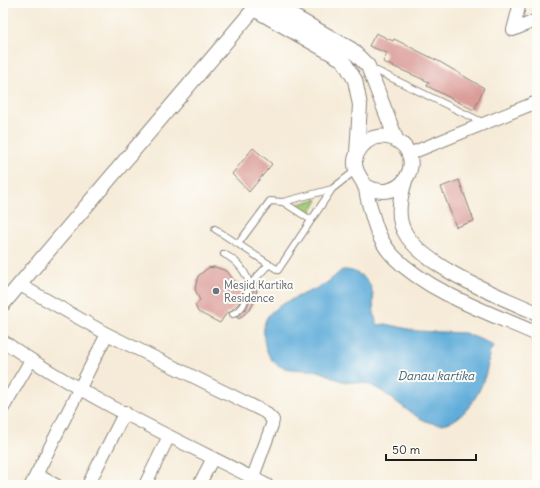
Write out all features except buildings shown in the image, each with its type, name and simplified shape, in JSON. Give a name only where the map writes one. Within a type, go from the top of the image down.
[{"type":"street","points":[[270,3],[351,49],[368,66],[396,139]]},
{"type":"street","points":[[520,3],[513,30],[537,20]]},
{"type":"street","points":[[3,304],[256,6],[343,60],[355,80],[360,105],[356,170],[364,185],[374,223],[382,241],[394,257],[427,284],[537,334]]},
{"type":"street","points":[[409,154],[537,102]]},
{"type":"street","points":[[357,153],[369,140],[377,137],[387,136],[396,139],[404,145],[409,154],[411,163],[410,172],[405,181],[400,200],[400,217],[403,230],[411,243],[438,265],[488,292],[537,313]]},
{"type":"street","points":[[364,185],[380,192],[398,188],[405,181]]},
{"type":"street","points":[[20,285],[107,334],[265,412],[270,416],[273,420],[272,425],[252,482]]},
{"type":"street","points":[[56,485],[34,480],[81,389],[107,334]]},
{"type":"street","points":[[3,340],[31,360],[81,389],[213,458],[252,482],[267,485]]},
{"type":"street","points":[[3,408],[31,360]]},
{"type":"street","points":[[88,485],[125,412]]},
{"type":"street","points":[[145,485],[169,436]]},
{"type":"street","points":[[199,485],[213,458]]},
{"type":"lane","points":[[368,66],[484,123]]},
{"type":"lane","points":[[216,229],[278,270],[332,189],[356,170]]},
{"type":"lane","points":[[238,244],[270,201],[283,202],[332,189]]},
{"type":"lane","points":[[283,202],[311,220]]},
{"type":"lane","points":[[224,254],[234,259],[242,268],[248,276],[250,286]]},
{"type":"lane","points":[[233,314],[240,311],[245,304],[250,286],[269,264]]},
{"type":"green space","points":[[318,200],[309,215],[296,205]]},
{"type":"water","name":"Danau kartika","points":[[342,270],[355,272],[368,282],[373,294],[374,313],[378,325],[386,324],[417,331],[465,333],[491,344],[494,348],[490,350],[488,366],[481,388],[468,408],[454,420],[441,424],[428,422],[415,415],[377,388],[364,383],[346,382],[318,371],[283,367],[277,365],[269,356],[264,340],[264,324],[270,313],[284,303],[325,284]]},
{"type":"place","name":"Mesjid Kartika Residence","points":[[216,291]]}]
